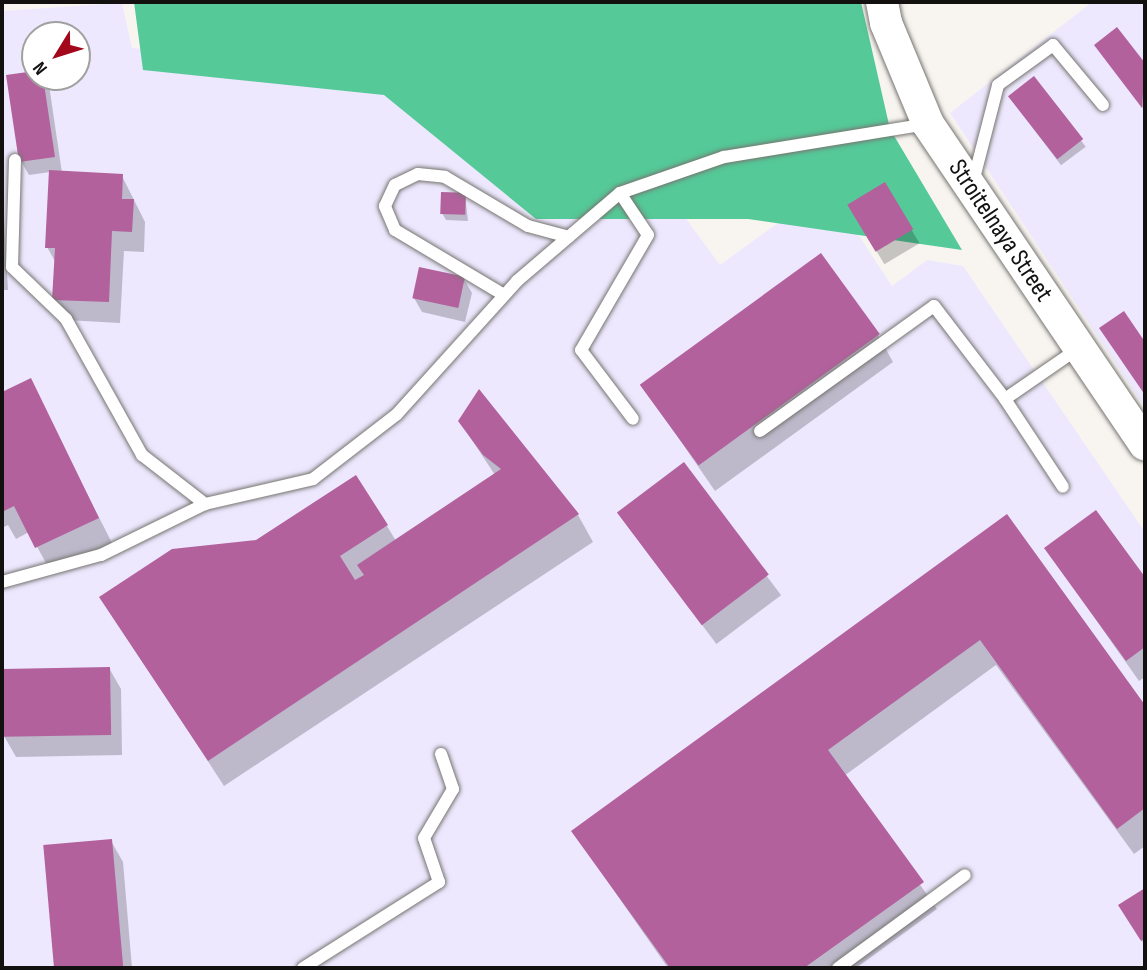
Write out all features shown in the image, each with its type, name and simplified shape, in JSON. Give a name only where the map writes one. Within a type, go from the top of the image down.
[{"type":"street","name":"Stroitelnaya Street","points":[[884,12],[928,124],[1145,445]]},
{"type":"lane","points":[[971,189],[998,85],[1053,46],[1103,105]]},
{"type":"lane","points":[[2,582],[101,555],[205,504],[313,479],[397,414],[504,295],[620,193],[724,157],[928,124]]},
{"type":"lane","points":[[15,160],[12,267],[66,319],[142,455],[205,504]]},
{"type":"lane","points":[[504,295],[395,230],[385,206],[395,185],[418,174],[445,177],[528,226],[569,237]]},
{"type":"lane","points":[[620,193],[648,235],[581,350],[633,419]]},
{"type":"lane","points":[[760,431],[934,306],[1005,399],[1063,487]]},
{"type":"lane","points":[[1005,399],[1079,348]]},
{"type":"lane","points":[[303,968],[439,882],[424,838],[453,789],[441,754]]},
{"type":"lane","points":[[838,968],[965,875]]},
{"type":"shaded area","points":[[1092,2],[1145,4],[1145,408],[950,113]]},
{"type":"shaded area","points":[[122,3],[132,48],[375,67],[604,107],[720,265],[827,187],[892,286],[927,260],[963,266],[1145,532],[1145,968],[2,968],[2,11]]},
{"type":"green space","points":[[134,2],[861,2],[890,129],[962,250],[748,219],[536,219],[384,95],[143,70]]},
{"type":"building","points":[[1117,27],[1145,63],[1142,108],[1094,45]]},
{"type":"building","points":[[21,73],[21,91],[45,91],[55,157],[19,162],[6,75]]},
{"type":"building","points":[[1034,76],[1083,139],[1057,159],[1008,96]]},
{"type":"building","points":[[49,170],[123,174],[122,199],[134,199],[132,232],[112,231],[109,302],[52,300],[55,248],[45,248]]},
{"type":"building","points":[[885,182],[913,229],[876,252],[847,205]]},
{"type":"building","points":[[441,192],[466,193],[465,215],[440,214]]},
{"type":"building","points":[[821,253],[880,334],[699,466],[640,385]]},
{"type":"building","points":[[419,267],[465,277],[458,308],[412,298]]},
{"type":"building","points":[[1124,311],[1145,342],[1145,395],[1099,328]]},
{"type":"building","points":[[31,378],[99,518],[35,548],[14,506],[2,512],[2,392]]},
{"type":"building","points":[[479,389],[579,514],[208,761],[99,597],[172,549],[256,540],[356,475],[388,525],[340,556],[355,580],[364,575],[357,565],[501,469],[483,455],[458,421]]},
{"type":"building","points":[[684,462],[769,575],[702,625],[617,513]]},
{"type":"building","points":[[1096,510],[1145,577],[1145,647],[1126,661],[1044,548]]},
{"type":"building","points":[[1007,514],[1145,705],[1145,808],[1117,829],[980,640],[828,750],[924,882],[804,968],[670,968],[571,831]]},
{"type":"building","points":[[110,667],[111,735],[3,737],[2,669]]},
{"type":"building","points":[[112,839],[123,968],[54,968],[43,845]]},
{"type":"building","points":[[1145,888],[1145,938],[1141,941],[1118,905]]}]
